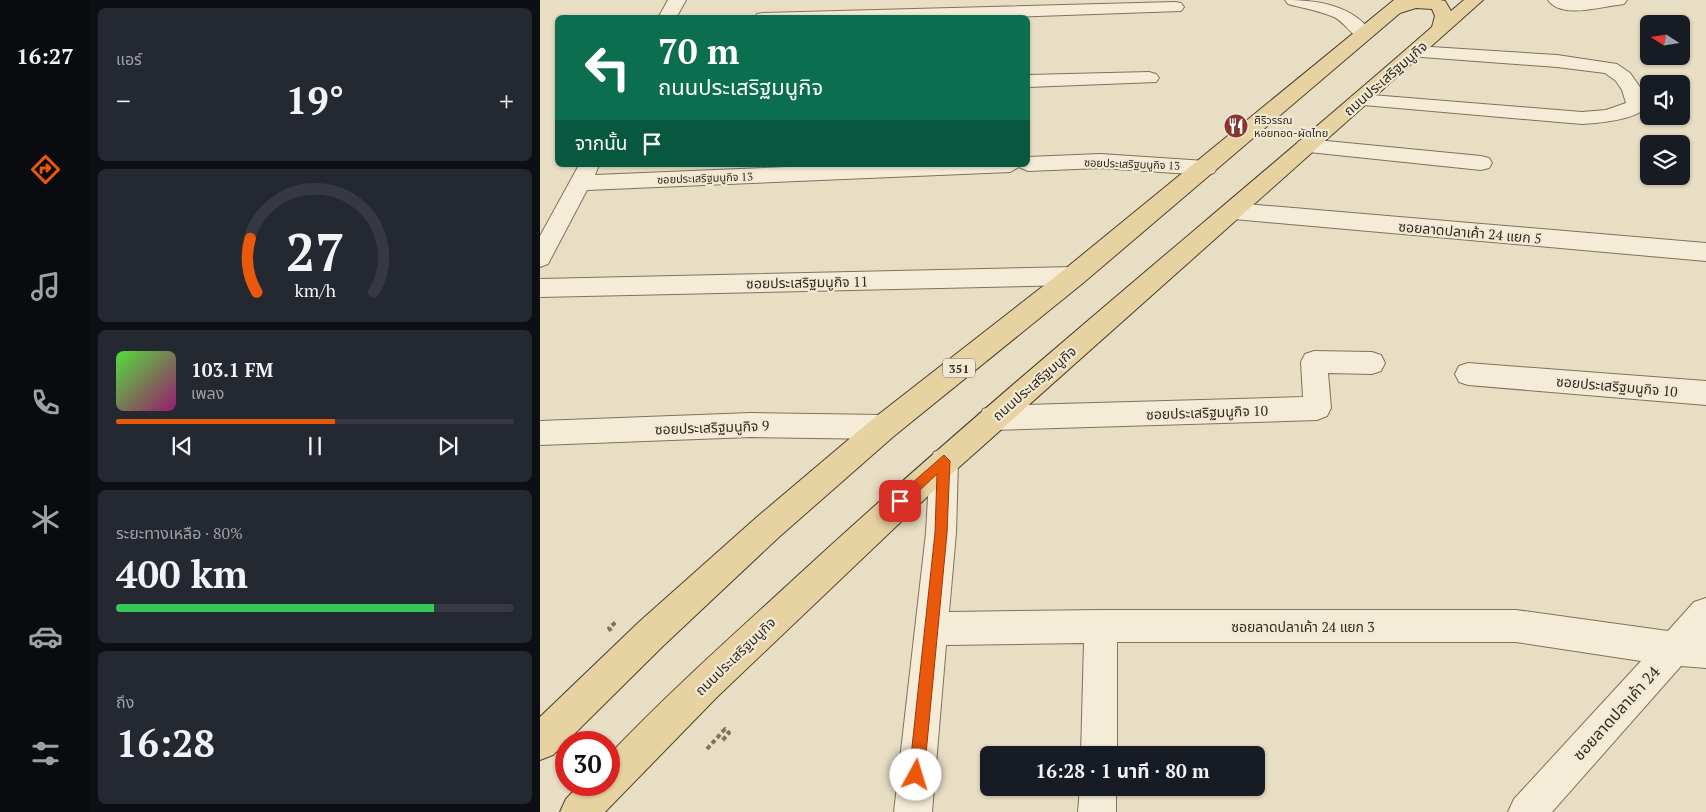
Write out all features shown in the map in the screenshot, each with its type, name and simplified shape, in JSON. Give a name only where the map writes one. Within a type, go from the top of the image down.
[{"type":"main road","points":[[1398,5],[1414,0],[1427,0],[1440,5],[1444,16],[1441,29]]},
{"type":"main road","name":"ถนนประเสริฐมนูกิจ","points":[[620,768],[827,568],[944,461],[1234,211],[1474,0]]},
{"type":"main road","name":"351","points":[[540,742],[651,634],[768,528],[884,427],[1206,168],[1398,5]]},
{"type":"main road","points":[[579,812],[594,796]]},
{"type":"street","points":[[668,15],[676,0]]},
{"type":"street","points":[[1294,0],[1325,4],[1342,14],[1364,34]]},
{"type":"street","points":[[1557,0],[1569,4],[1618,0]]},
{"type":"street","points":[[838,15],[1113,4],[1175,7]]},
{"type":"street","points":[[1359,100],[1582,118],[1608,116],[1637,106],[1632,90],[1623,77],[1610,68],[1557,61],[1416,52]]},
{"type":"street","points":[[1030,81],[1149,78]]},
{"type":"street","points":[[1306,146],[1481,163]]},
{"type":"street","name":"ซอยประเสริฐมนูกิจ 13","points":[[1030,164],[1100,161],[1206,168]]},
{"type":"street","name":"ซอยประเสริฐมนูกิจ 13","points":[[584,174],[915,167]]},
{"type":"street","points":[[540,258],[584,174]]},
{"type":"street","name":"ซอยลาดปลาเค้า 24 แยก 5","points":[[1234,211],[1706,252]]},
{"type":"street","name":"ซอยประเสริฐมนูกิจ 11","points":[[540,288],[1074,276]]},
{"type":"street","name":"ซอยประเสริฐมนูกิจ 10","points":[[993,418],[1317,408],[1314,362],[1372,363]]},
{"type":"street","name":"ซอยประเสริฐมนูกิจ 10","points":[[1468,374],[1706,393]]},
{"type":"street","name":"ซอยประเสริฐมนูกิจ 9","points":[[540,433],[751,425],[884,427]]},
{"type":"street","points":[[912,812],[941,533],[944,461]]},
{"type":"street","name":"ซอยลาดปลาเค้า 24","points":[[1527,812],[1689,650],[1706,614]]},
{"type":"street","points":[[1098,746],[1101,626]]},
{"type":"street","name":"ซอยลาดปลาเค้า 24 แยก 3","points":[[932,629],[1101,626],[1516,626],[1689,650]]},
{"type":"street","points":[[1097,812],[1098,796]]},
{"type":"path","points":[[707,749],[725,729],[729,734],[721,742]]},
{"type":"place","name":"ศิริวรรณ หอยทอด-ผัดไทย","points":[[1236,126]]},
{"type":"route","points":[[900,501],[944,461],[941,533],[916,775]]}]
